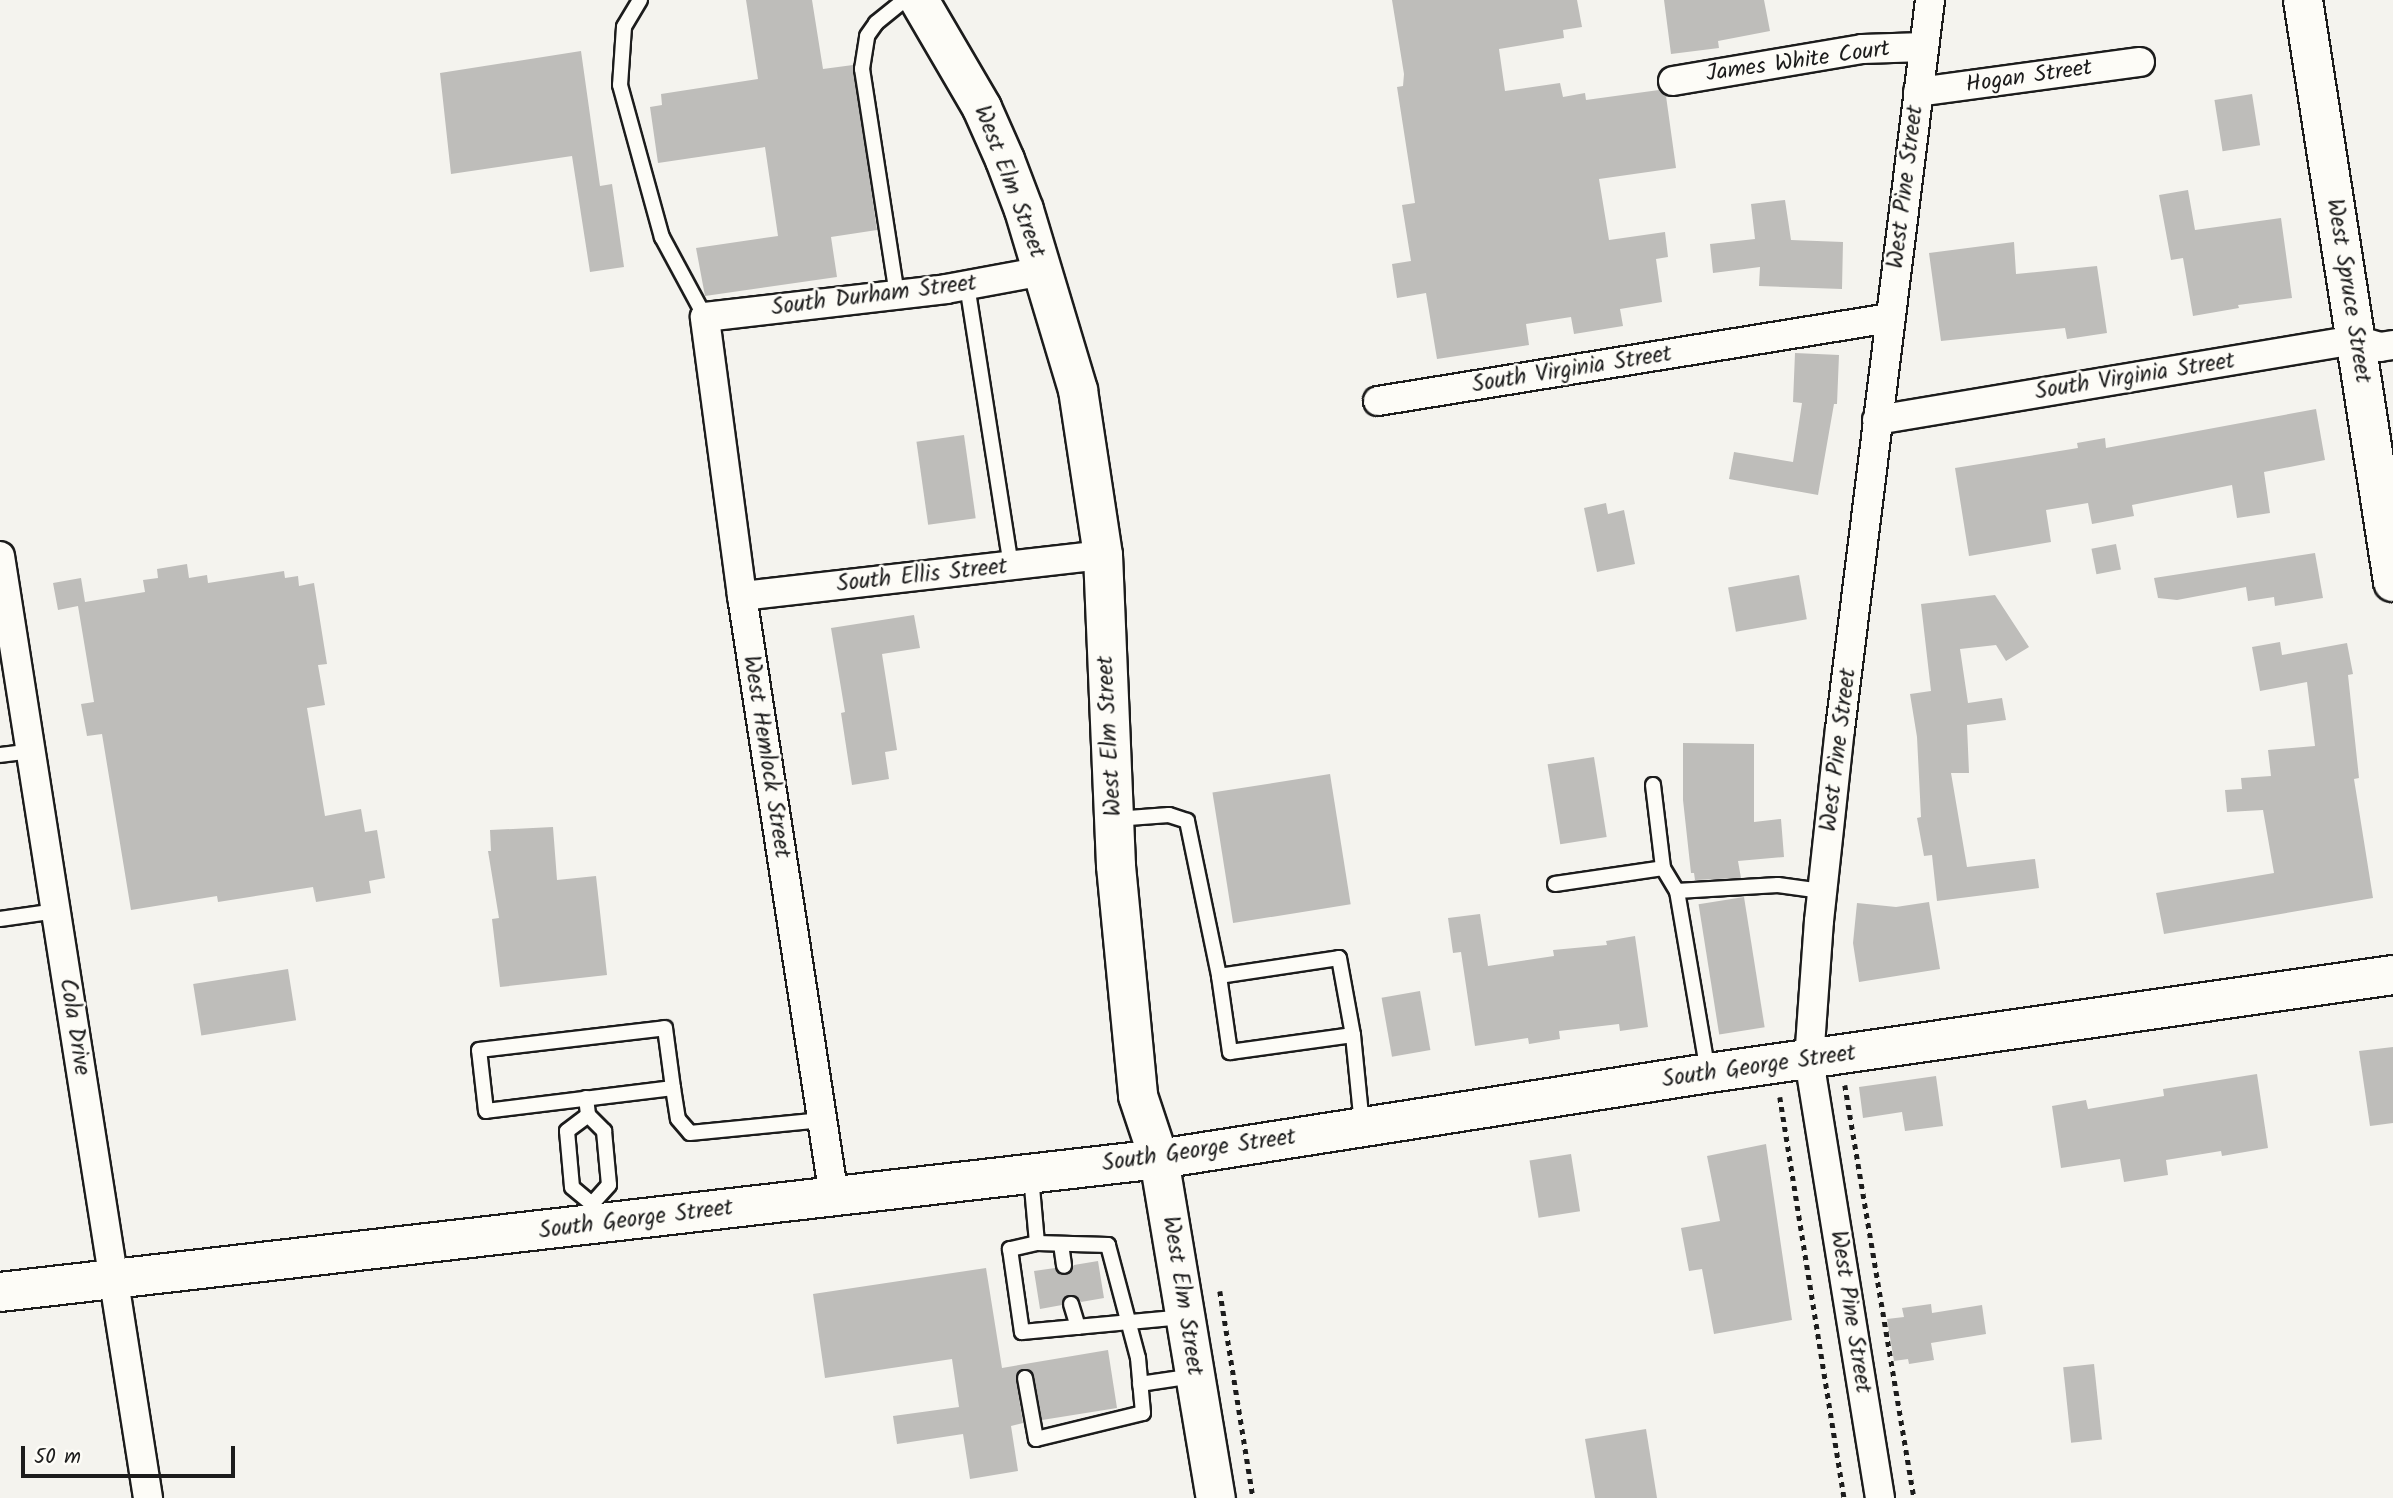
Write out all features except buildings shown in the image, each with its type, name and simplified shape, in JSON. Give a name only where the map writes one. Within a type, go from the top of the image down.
[{"type":"main road","name":"West Elm Street","points":[[919,0],[982,108],[1024,210],[1078,390],[1103,555],[1115,819],[1138,1096],[1159,1159],[1216,1498]]},
{"type":"main road","name":"West Spruce Street","points":[[2303,0],[2374,343],[2393,582]]},
{"type":"main road","name":"South George Street","points":[[0,1292],[593,1215],[834,1197],[1159,1159],[1709,1073],[2393,975]]},
{"type":"street","name":"West Pine Street","points":[[1880,1498],[1809,1060],[1822,891],[1930,0]]},
{"type":"street","name":"James White Court","points":[[1673,81],[1862,50],[1924,47]]},
{"type":"street","name":"Hogan Street","points":[[1918,92],[2140,62]]},
{"type":"street","name":"South Durham Street","points":[[705,317],[897,295],[1043,271]]},
{"type":"street","name":"West Hemlock Street","points":[[705,317],[742,596],[834,1197]]},
{"type":"street","name":"South Virginia Street","points":[[1378,401],[1890,318]]},
{"type":"street","name":"South Virginia Street","points":[[1877,420],[2374,343]]},
{"type":"street","name":"South Ellis Street","points":[[742,596],[1103,555]]},
{"type":"street","name":"Cola Drive","points":[[0,556],[148,1498]]},
{"type":"lane","points":[[640,0],[625,27],[620,85],[662,237],[705,317]]},
{"type":"lane","points":[[897,295],[862,69],[867,36],[876,23],[904,0]]},
{"type":"lane","points":[[967,285],[1011,566]]},
{"type":"lane","points":[[0,755],[31,751]]},
{"type":"lane","points":[[1653,785],[1663,868],[1677,891],[1709,1073]]},
{"type":"lane","points":[[1115,819],[1169,816],[1187,821],[1219,976],[1230,1052],[1353,1035]]},
{"type":"lane","points":[[1555,884],[1663,868]]},
{"type":"lane","points":[[1677,891],[1778,885],[1822,891]]},
{"type":"lane","points":[[0,919],[56,911]]},
{"type":"lane","points":[[1219,976],[1339,958],[1353,1035],[1362,1126]]},
{"type":"lane","points":[[673,1088],[486,1111],[479,1050],[665,1028],[678,1119],[690,1133],[822,1121]]},
{"type":"lane","points":[[586,1098],[588,1115],[604,1131],[609,1185],[593,1215],[572,1187],[567,1131],[588,1115]]},
{"type":"lane","points":[[1031,1174],[1037,1243]]},
{"type":"lane","points":[[1025,1378],[1036,1439],[1143,1413],[1138,1358],[1129,1323],[1108,1245],[1037,1243],[1010,1249],[1022,1332],[1129,1323],[1186,1317]]},
{"type":"lane","points":[[1060,1244],[1064,1266]]},
{"type":"lane","points":[[1071,1304],[1078,1327]]},
{"type":"lane","points":[[1140,1384],[1195,1376]]},
{"type":"path","points":[[1844,1081],[1914,1498]]},
{"type":"path","points":[[1778,1085],[1844,1498]]},
{"type":"path","points":[[1220,1291],[1253,1498]]}]
